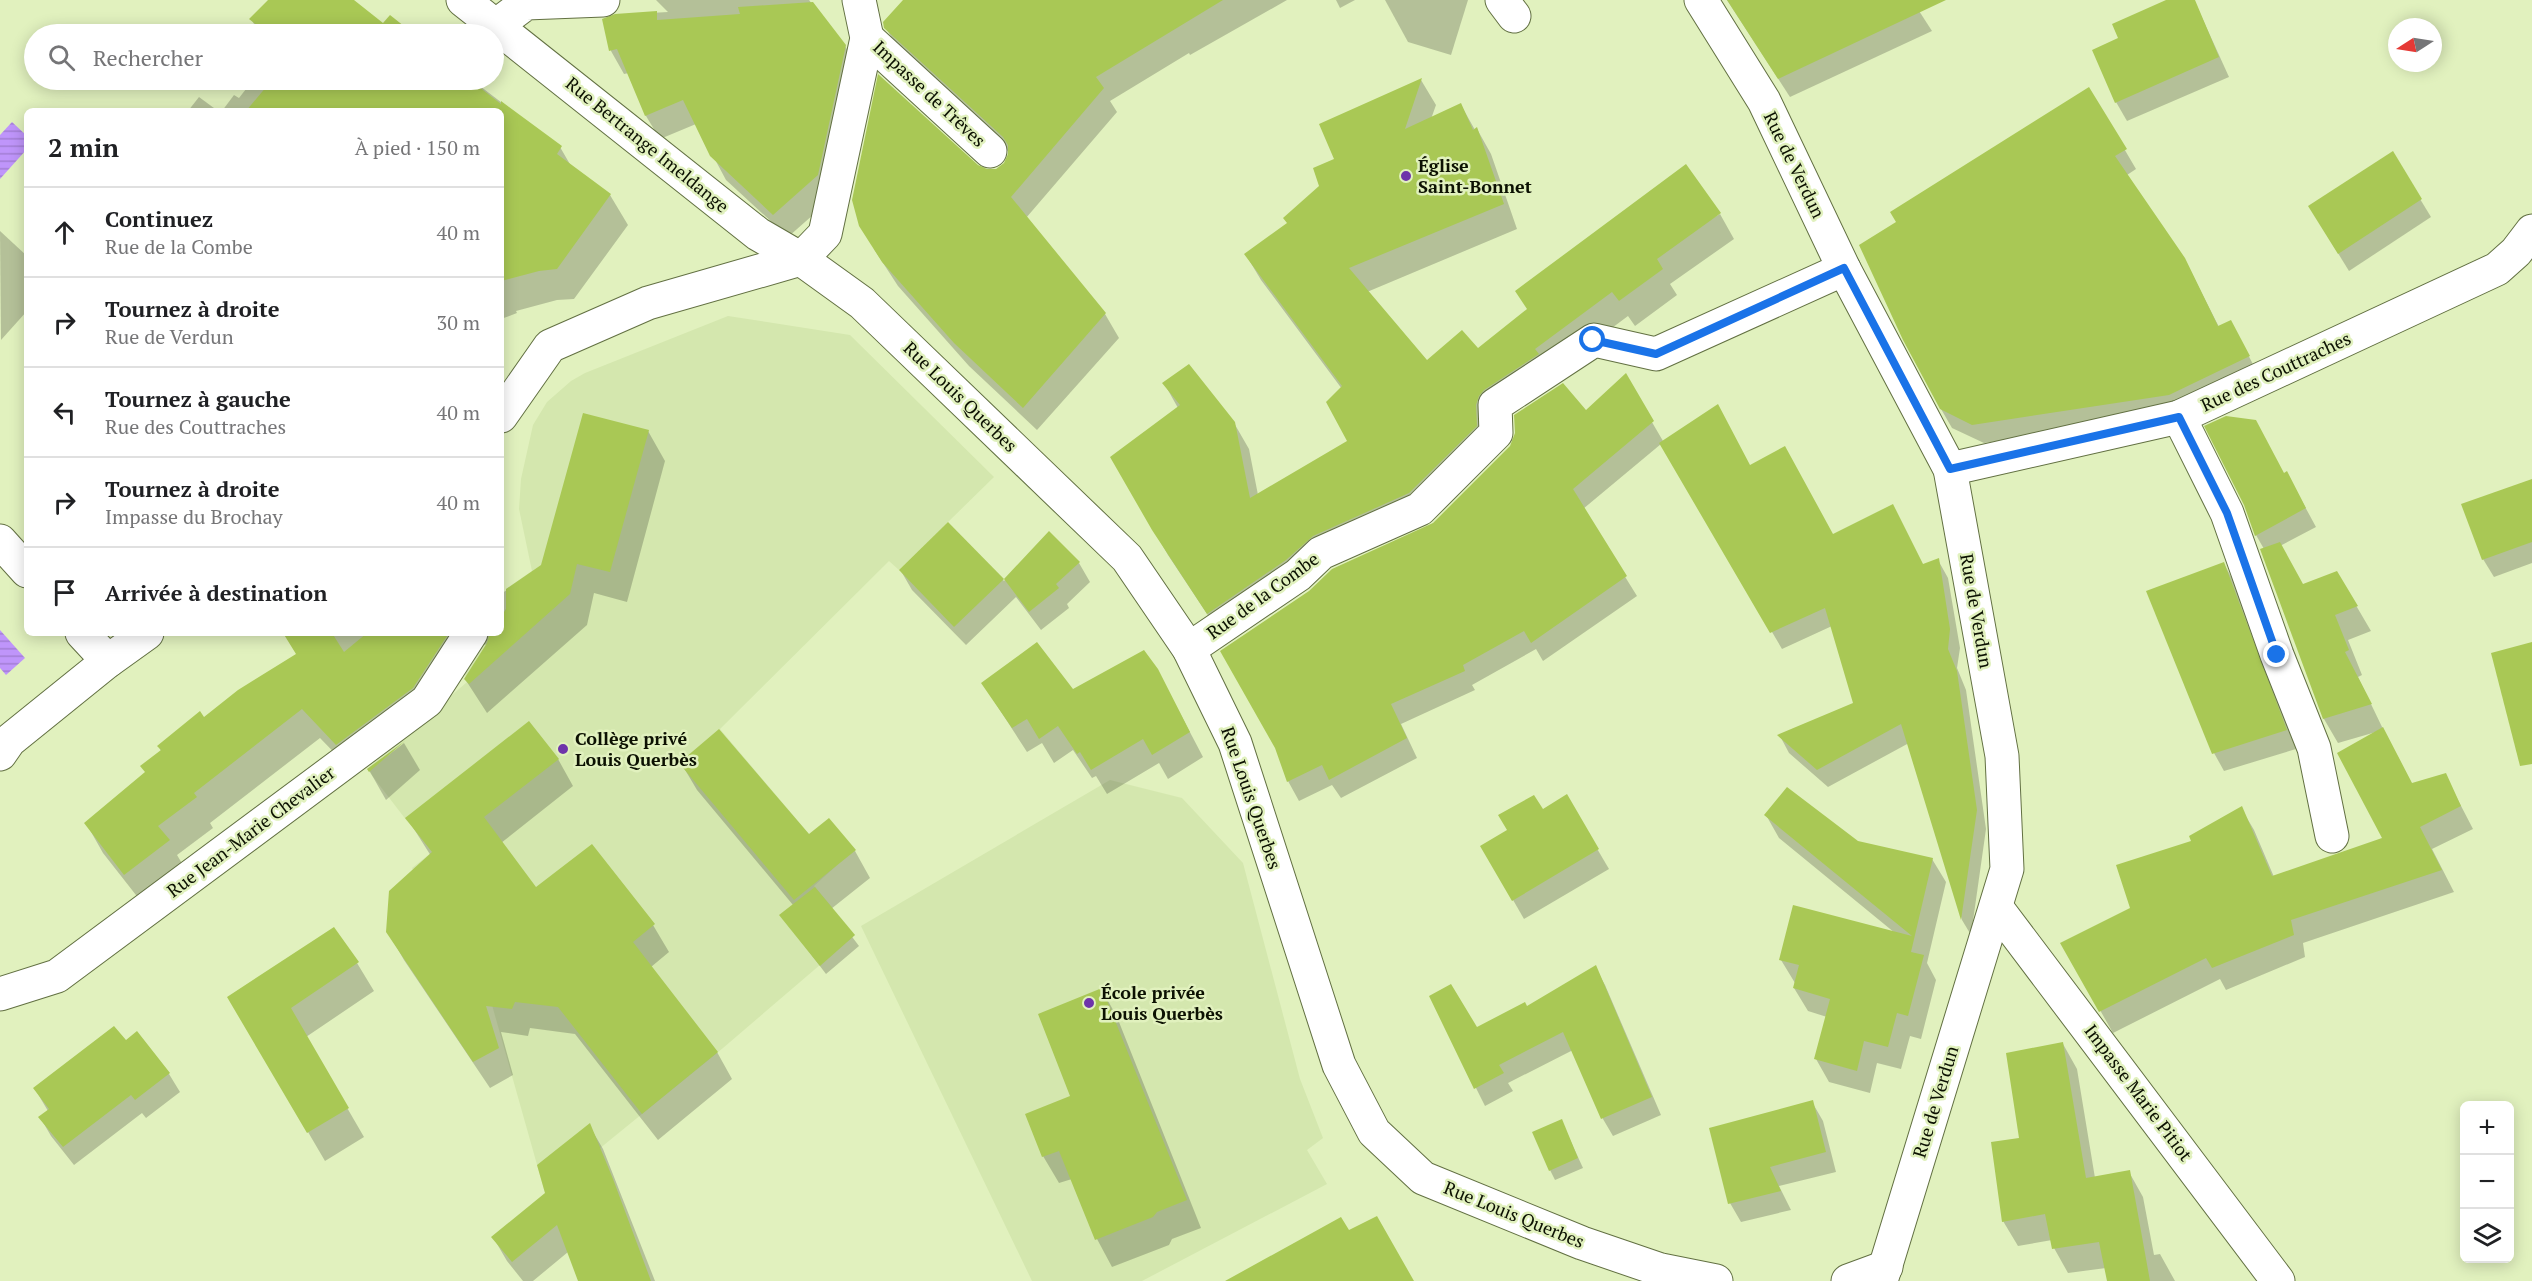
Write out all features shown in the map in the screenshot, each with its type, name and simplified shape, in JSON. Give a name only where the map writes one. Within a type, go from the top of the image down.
[{"type":"street","name":"Rue Bertrange Imeldange","points":[[463,0],[496,24]]},
{"type":"street","points":[[498,24],[526,3],[603,0]]},
{"type":"street","points":[[504,412],[549,346],[648,303],[801,259],[825,234],[867,38],[859,0]]},
{"type":"street","name":"Rue de Verdun","points":[[1701,0],[1764,101],[1844,268],[1950,469],[2002,756],[2007,869],[1996,907],[1883,1274],[1848,1281]]},
{"type":"street","name":"Rue Bertrange Imeldange","points":[[504,31],[758,234],[801,259]]},
{"type":"street","name":"Impasse de Trêves","points":[[867,38],[990,151]]},
{"type":"street","name":"Rue des Couttraches","points":[[1950,469],[2179,417],[2527,253]]},
{"type":"street","name":"Rue Louis Querbes","points":[[801,259],[862,303],[1127,558],[1189,649],[1235,743],[1339,1065],[1374,1132],[1423,1178],[1664,1276],[1716,1281]]},
{"type":"street","name":"Rue de la Combe","points":[[1189,649],[1298,575],[1321,553],[1420,509],[1496,433],[1495,405],[1593,340],[1656,354],[1844,268]]},
{"type":"street","points":[[2179,417],[2227,513],[2277,655],[2314,748],[2332,836]]},
{"type":"street","points":[[0,541],[24,568]]},
{"type":"street","points":[[85,636],[108,661]]},
{"type":"street","points":[[0,754],[9,741],[108,661],[143,636]]},
{"type":"street","name":"Rue Jean-Marie Chevalier","points":[[0,994],[57,976],[427,701],[469,636]]},
{"type":"street","name":"Impasse Marie Pitiot","points":[[1996,907],[2278,1281]]},
{"type":"shaded area","points":[[12,122],[24,133],[24,152],[0,179],[0,135]]},
{"type":"shaded area","name":"Collège privé Louis Querbès","points":[[728,316],[850,335],[994,477],[899,570],[889,561],[720,729],[836,866],[814,886],[855,935],[723,1048],[545,1193],[492,1005],[474,979],[412,868],[436,849],[407,821],[367,769],[467,682],[464,670],[488,636],[504,636],[506,589],[532,571],[519,509],[521,479],[533,425],[547,402],[571,381],[585,373]]},
{"type":"shaded area","points":[[0,630],[25,658],[6,675],[0,668]]},
{"type":"shaded area","name":"École privée Louis Querbès","points":[[1110,780],[1182,798],[1243,863],[1300,1079],[1323,1138],[1307,1150],[1327,1184],[1142,1281],[1032,1281],[861,926]]},
{"type":"building","points":[[268,0],[354,0],[383,23],[390,15],[401,24],[255,24],[249,19]]},
{"type":"building","points":[[903,0],[1223,0],[1096,77],[1104,88],[1011,197],[1106,313],[1023,408],[954,343],[882,262],[859,226],[852,200],[878,74],[978,165],[987,169],[996,169],[1004,163],[1008,154],[1008,145],[1003,137],[884,28],[883,22]]},
{"type":"building","points":[[1727,0],[1946,0],[1778,79]]},
{"type":"building","points":[[2166,0],[2195,0],[2219,57],[2115,103],[2092,50],[2118,38],[2112,24]]},
{"type":"building","points":[[813,2],[846,45],[818,175],[773,215],[710,156],[683,100],[645,116],[617,49],[609,51],[602,19],[615,14],[657,11],[657,20],[740,14],[738,7]]},
{"type":"building","points":[[1422,78],[1405,129],[1461,103],[1473,130],[1477,127],[1504,204],[1349,268],[1427,360],[1462,330],[1478,348],[1527,309],[1515,291],[1686,164],[1721,213],[1657,259],[1663,269],[1619,301],[1612,292],[1535,349],[1539,354],[1484,390],[1476,405],[1477,426],[1409,493],[1313,536],[1286,560],[1207,614],[1152,530],[1110,457],[1180,405],[1162,383],[1189,364],[1235,422],[1250,498],[1347,441],[1326,402],[1342,386],[1244,254],[1287,223],[1283,218],[1319,186],[1313,168],[1334,159],[1319,124]]},
{"type":"building","points":[[2089,87],[2127,149],[2115,156],[2185,258],[2218,326],[2231,320],[2250,356],[2169,395],[1972,425],[1940,409],[1903,340],[1859,245],[1896,222],[1890,212]]},
{"type":"building","points":[[264,90],[483,90],[562,146],[557,154],[611,194],[557,269],[504,280],[504,108],[249,108]]},
{"type":"building","points":[[2393,151],[2422,199],[2338,254],[2308,206]]},
{"type":"building","points":[[1626,373],[1654,421],[1573,489],[1627,576],[1531,643],[1524,631],[1463,665],[1465,671],[1391,704],[1407,738],[1329,780],[1322,765],[1287,782],[1275,748],[1220,651],[1309,591],[1332,569],[1433,523],[1510,446],[1515,433],[1514,415],[1563,383],[1586,410]]},
{"type":"building","points":[[1718,404],[1750,465],[1785,446],[1833,534],[1893,504],[1923,564],[1939,558],[1950,629],[1948,649],[1957,671],[1977,810],[1961,920],[1901,724],[1817,770],[1777,735],[1853,703],[1825,608],[1770,633],[1659,443]]},
{"type":"building","points":[[583,413],[649,430],[610,572],[577,564],[570,594],[469,684],[464,679],[489,636],[504,636],[506,589],[541,565]]},
{"type":"building","points":[[2226,416],[2256,420],[2284,473],[2287,471],[2306,508],[2255,536],[2244,505],[2204,426]]},
{"type":"building","points":[[2532,479],[2532,542],[2482,560],[2461,504]]},
{"type":"building","points":[[948,522],[1004,579],[954,627],[899,570]]},
{"type":"building","points":[[1049,531],[1080,562],[1056,584],[1059,588],[1029,612],[1004,579]]},
{"type":"building","points":[[2280,542],[2303,584],[2337,571],[2358,606],[2335,615],[2349,650],[2345,652],[2372,704],[2323,719],[2260,549]]},
{"type":"building","points":[[2224,562],[2287,730],[2212,754],[2146,591]]},
{"type":"building","points":[[285,636],[334,636],[344,652],[363,636],[447,636],[413,688],[336,745],[302,709],[194,793],[197,797],[158,826],[170,840],[124,875],[84,823],[145,772],[140,766],[161,750],[157,746],[200,711],[204,717],[238,690],[296,654]]},
{"type":"building","points":[[1037,642],[1073,689],[1144,650],[1158,669],[1190,732],[1152,755],[1143,739],[1091,770],[1080,752],[1077,754],[1058,726],[1039,739],[1027,719],[1012,728],[981,683]]},
{"type":"building","points":[[2532,642],[2532,764],[2520,766],[2491,653]]},
{"type":"building","points":[[529,721],[559,759],[484,817],[536,887],[592,844],[655,924],[633,942],[718,1052],[642,1114],[558,1007],[515,1002],[512,1009],[486,1006],[499,1048],[473,1062],[386,932],[389,891],[432,852],[405,818]]},
{"type":"building","points":[[2383,727],[2412,783],[2446,773],[2461,806],[2420,827],[2442,870],[2291,920],[2294,935],[2212,968],[2206,958],[2099,1012],[2060,943],[2130,908],[2116,865],[2191,841],[2189,836],[2242,806],[2272,876],[2382,838],[2337,753]]},
{"type":"building","points":[[719,729],[809,834],[829,818],[856,850],[794,900],[679,763]]},
{"type":"building","points":[[405,741],[369,772],[367,769]]},
{"type":"building","points":[[1787,787],[1858,841],[1933,858],[1911,952],[1924,955],[1908,1016],[1897,1013],[1888,1047],[1864,1041],[1857,1071],[1814,1059],[1830,999],[1793,988],[1799,965],[1779,960],[1793,905],[1912,936],[1764,815]]},
{"type":"building","points":[[1567,794],[1599,849],[1512,901],[1480,846],[1507,830],[1498,815],[1534,795],[1543,809]]},
{"type":"building","points":[[815,887],[855,935],[820,966],[779,915]]},
{"type":"building","points":[[334,927],[359,962],[291,1008],[349,1108],[307,1133],[227,997]]},
{"type":"building","points":[[1596,965],[1652,1097],[1601,1119],[1563,1032],[1499,1065],[1504,1073],[1474,1089],[1429,996],[1451,984],[1477,1027],[1525,1002],[1527,1006]]},
{"type":"building","points":[[1102,988],[1187,1200],[1157,1212],[1153,1217],[1095,1240],[1059,1151],[1042,1157],[1025,1114],[1070,1096],[1038,1014]]},
{"type":"building","points":[[114,1026],[126,1040],[137,1031],[170,1073],[135,1100],[131,1095],[63,1147],[38,1117],[49,1109],[33,1088]]},
{"type":"building","points":[[2063,1042],[2086,1178],[2130,1170],[2150,1281],[2107,1281],[2099,1242],[2052,1249],[2045,1214],[2002,1222],[1991,1142],[2019,1138],[2006,1053]]},
{"type":"building","points":[[1813,1100],[1826,1152],[1770,1167],[1781,1191],[1728,1204],[1709,1128]]},
{"type":"building","points":[[1562,1119],[1578,1158],[1549,1171],[1532,1132]]},
{"type":"building","points":[[590,1123],[651,1281],[578,1281],[557,1225],[512,1262],[491,1237],[545,1193],[537,1165]]},
{"type":"building","points":[[1377,1216],[1414,1281],[1225,1281],[1341,1217],[1349,1230]]},
{"type":"place","name":"Église Saint-Bonnet","points":[[1406,176]]},
{"type":"place","name":"Collège privé Louis Querbès","points":[[563,749]]},
{"type":"place","name":"École privée Louis Querbès","points":[[1089,1003]]},
{"type":"route","points":[[1593,340],[1656,354],[1844,268],[1950,469],[2179,417],[2227,513],[2277,655]]}]
